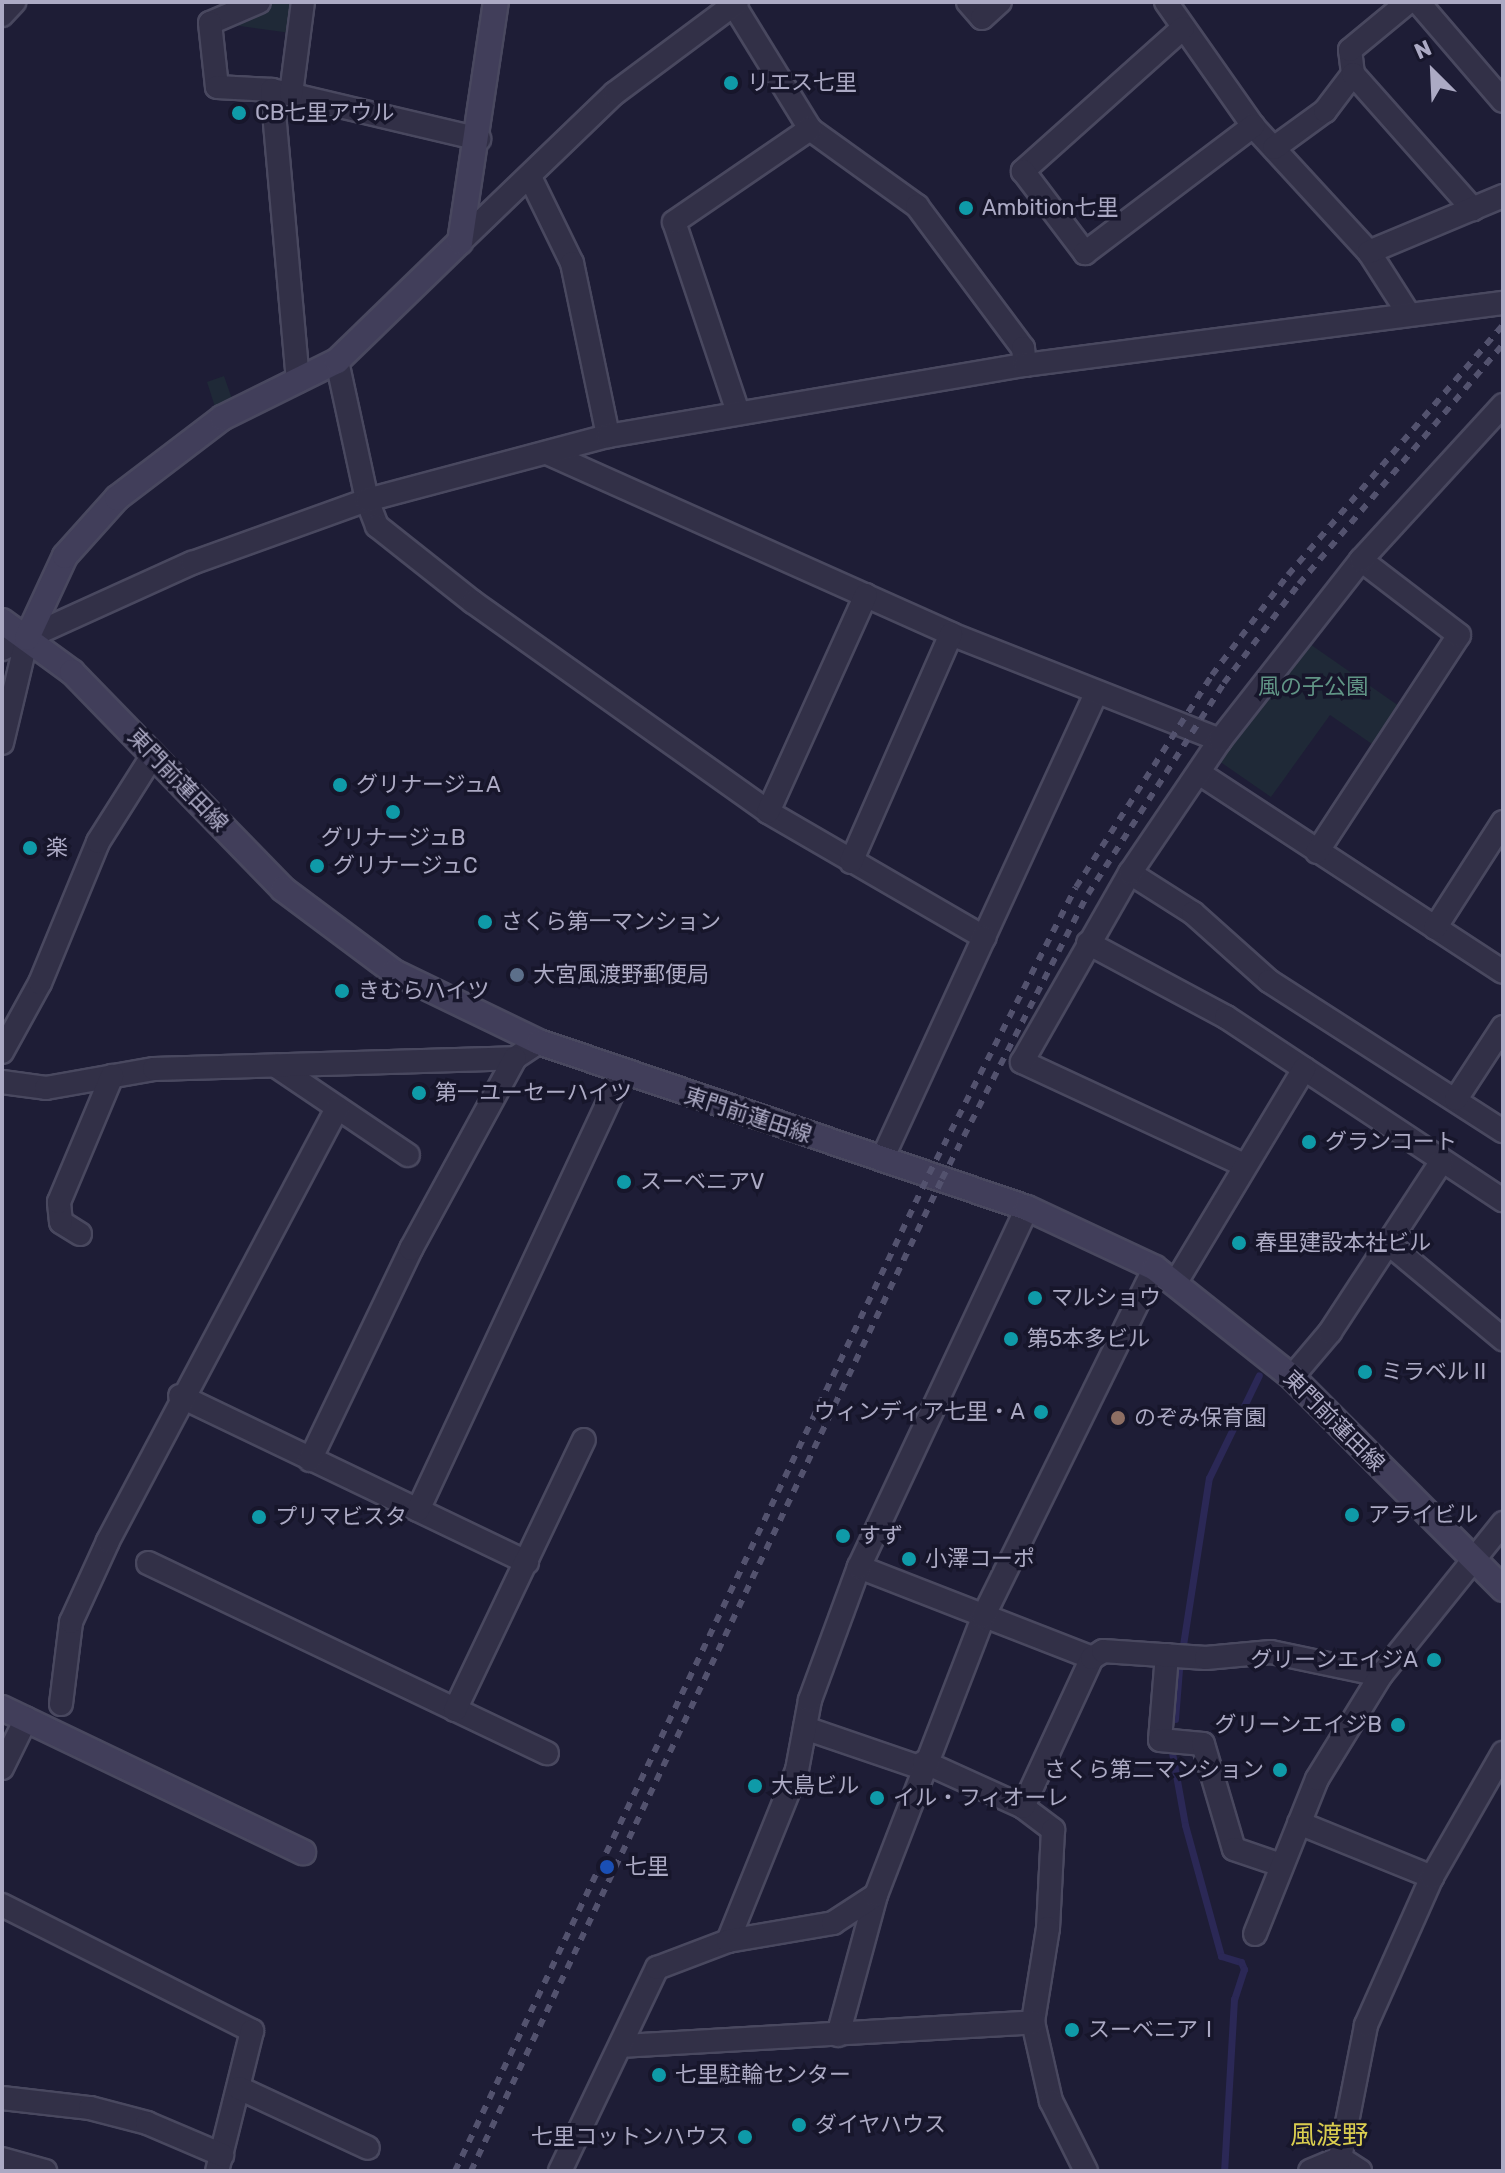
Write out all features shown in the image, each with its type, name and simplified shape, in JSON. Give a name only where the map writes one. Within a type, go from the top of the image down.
[{"type":"main road","points":[[27,638],[65,556],[117,498],[222,418],[337,361],[460,242],[479,139],[496,2]]},
{"type":"main road","name":"東門前蓮田線","points":[[2,621],[72,672],[283,889],[354,946],[432,993],[539,1042],[621,1074],[883,1157],[1027,1208],[1155,1268],[1292,1377],[1503,1589]]},
{"type":"main road","points":[[2,1708],[303,1852]]},
{"type":"street","points":[[2,15],[14,2]]},
{"type":"street","points":[[259,2],[210,23],[217,87],[282,92],[479,139]]},
{"type":"street","points":[[298,381],[282,92],[303,2]]},
{"type":"street","points":[[968,2],[982,18],[1000,2]]},
{"type":"street","points":[[1166,2],[1253,126],[1369,252],[1408,313]]},
{"type":"street","points":[[1408,2],[1350,50],[1353,74],[1473,209]]},
{"type":"street","points":[[1418,2],[1503,101]]},
{"type":"street","points":[[460,242],[615,93],[734,3],[810,129],[917,206],[1023,348],[1025,365]]},
{"type":"street","points":[[1183,28],[1023,171],[1085,253],[1253,126]]},
{"type":"street","points":[[1274,148],[1325,111],[1353,74]]},
{"type":"street","points":[[738,412],[674,222],[810,129]]},
{"type":"street","points":[[530,177],[572,263],[608,436]]},
{"type":"street","points":[[1369,252],[1503,196]]},
{"type":"street","points":[[2,649],[192,563],[367,500],[608,436],[1025,365],[1503,303]]},
{"type":"street","points":[[337,361],[367,500],[377,526],[473,602],[768,812],[984,937]]},
{"type":"street","points":[[1244,1165],[1022,1062],[1130,873],[1220,740],[1361,560],[1503,405]]},
{"type":"street","points":[[547,453],[951,634],[1220,740]]},
{"type":"street","points":[[1317,852],[1459,635],[1361,560]]},
{"type":"street","points":[[768,812],[866,595]]},
{"type":"street","points":[[851,862],[951,634]]},
{"type":"street","points":[[2,743],[27,638]]},
{"type":"street","points":[[883,1157],[1096,693]]},
{"type":"street","points":[[2,1052],[40,983],[98,842],[153,755]]},
{"type":"street","points":[[1199,773],[1503,972]]},
{"type":"street","points":[[1435,928],[1503,822]]},
{"type":"street","points":[[1130,873],[1193,913],[1269,981],[1503,1131]]},
{"type":"street","points":[[1088,943],[1226,1017],[1503,1200]]},
{"type":"street","points":[[1456,1099],[1503,1027]]},
{"type":"street","points":[[310,1460],[411,1249],[515,1058],[539,1042]]},
{"type":"street","points":[[2,1082],[46,1088],[154,1069],[515,1058]]},
{"type":"street","points":[[276,1066],[408,1155]]},
{"type":"street","points":[[1176,1282],[1304,1069]]},
{"type":"street","points":[[418,1510],[621,1074]]},
{"type":"street","points":[[80,1234],[61,1222],[59,1202],[112,1076]]},
{"type":"street","points":[[61,1704],[71,1622],[180,1396],[337,1108]]},
{"type":"street","points":[[1292,1377],[1330,1332],[1442,1161]]},
{"type":"street","points":[[728,1941],[797,1770],[810,1700],[859,1567],[1027,1208]]},
{"type":"street","points":[[1388,1243],[1503,1339]]},
{"type":"street","points":[[838,2035],[876,1895],[923,1765],[983,1617],[1155,1268]]},
{"type":"street","points":[[180,1396],[527,1562]]},
{"type":"street","points":[[455,1710],[584,1440]]},
{"type":"street","points":[[1255,1934],[1317,1779],[1381,1675],[1470,1558],[1503,1523]]},
{"type":"street","points":[[148,1563],[547,1753]]},
{"type":"street","points":[[859,1567],[1092,1658]]},
{"type":"street","points":[[1023,1807],[1092,1658],[1103,1651],[1206,1658],[1271,1652],[1381,1675]]},
{"type":"street","points":[[1167,1655],[1160,1740],[1203,1744],[1234,1849],[1281,1865]]},
{"type":"street","points":[[2,1768],[26,1719]]},
{"type":"street","points":[[805,1728],[923,1765],[1023,1807],[1053,1830],[1048,1928],[1033,2022],[1051,2101],[1086,2171]]},
{"type":"street","points":[[1340,2158],[1366,2025],[1432,1877],[1503,1753]]},
{"type":"street","points":[[1299,1823],[1432,1877]]},
{"type":"street","points":[[560,2171],[657,1968],[728,1941],[833,1923],[876,1895]]},
{"type":"street","points":[[2,1905],[252,2031],[219,2163],[147,2123],[104,2112],[2,2098]]},
{"type":"street","points":[[622,2046],[1033,2022]]},
{"type":"street","points":[[239,2088],[368,2148]]},
{"type":"street","points":[[1310,2171],[1340,2158]]},
{"type":"street","points":[[1340,2158],[1360,2171]]},
{"type":"street","points":[[2,2159],[45,2171]]},
{"type":"green space","points":[[275,2],[296,2],[291,33],[226,24]]},
{"type":"green space","points":[[224,376],[232,399],[216,410],[207,382]]},
{"type":"green space","name":"風の子公園","points":[[1307,642],[1399,706],[1372,744],[1330,715],[1271,797],[1219,761]]},
{"type":"waterway","points":[[1183,1645],[1209,1478],[1259,1375]]},
{"type":"waterway","points":[[1175,1719],[1179,1669]]},
{"type":"waterway","points":[[1171,1747],[1185,1825],[1221,1956],[1241,1962],[1244,1969],[1234,1999],[1224,2171]]},
{"type":"railway","points":[[455,2171],[929,1174],[1076,887],[1212,675],[1288,575],[1503,325]]},
{"type":"railway","points":[[471,2171],[942,1179],[1088,894],[1224,683],[1299,584],[1503,344]]},
{"type":"place","name":"リエス七里","points":[[731,83]]},
{"type":"place","name":"CB七里アウル","points":[[239,113]]},
{"type":"place","name":"Ambition七里","points":[[966,208]]},
{"type":"place","name":"グリナージュA","points":[[340,785]]},
{"type":"place","name":"グリナージュB","points":[[393,812]]},
{"type":"place","name":"楽","points":[[30,848]]},
{"type":"place","name":"グリナージュC","points":[[317,866]]},
{"type":"place","name":"さくら第一マンション","points":[[485,922]]},
{"type":"place","name":"大宮風渡野郵便局","points":[[517,975]]},
{"type":"place","name":"きむらハイツ","points":[[342,991]]},
{"type":"place","name":"第一ユーセーハイツ","points":[[419,1093]]},
{"type":"place","name":"グランコート","points":[[1309,1142]]},
{"type":"place","name":"スーベニアV","points":[[624,1182]]},
{"type":"place","name":"春里建設本社ビル","points":[[1239,1243]]},
{"type":"place","name":"マルショウ","points":[[1035,1298]]},
{"type":"place","name":"第5本多ビル","points":[[1011,1339]]},
{"type":"place","name":"ミラベルⅡ","points":[[1365,1372]]},
{"type":"place","name":"ウィンディア七里・A","points":[[1041,1412]]},
{"type":"place","name":"のぞみ保育園","points":[[1118,1418]]},
{"type":"place","name":"アライビル","points":[[1352,1515]]},
{"type":"place","name":"プリマビスタ","points":[[259,1517]]},
{"type":"place","name":"すず","points":[[843,1536]]},
{"type":"place","name":"小澤コーポ","points":[[909,1559]]},
{"type":"place","name":"グリーンエイジA","points":[[1434,1660]]},
{"type":"place","name":"グリーンエイジB","points":[[1398,1725]]},
{"type":"place","name":"さくら第二マンション","points":[[1280,1770]]},
{"type":"place","name":"大島ビル","points":[[755,1786]]},
{"type":"place","name":"イル・フィオーレ","points":[[877,1798]]},
{"type":"place","name":"七里","points":[[607,1867]]},
{"type":"place","name":"スーベニアⅠ","points":[[1072,2030]]},
{"type":"place","name":"七里駐輪センター","points":[[659,2075]]},
{"type":"place","name":"ダイヤハウス","points":[[799,2125]]},
{"type":"place","name":"七里コットンハウス","points":[[745,2137]]},
{"type":"district","name":"風渡野","points":[[1329,2136]]}]
